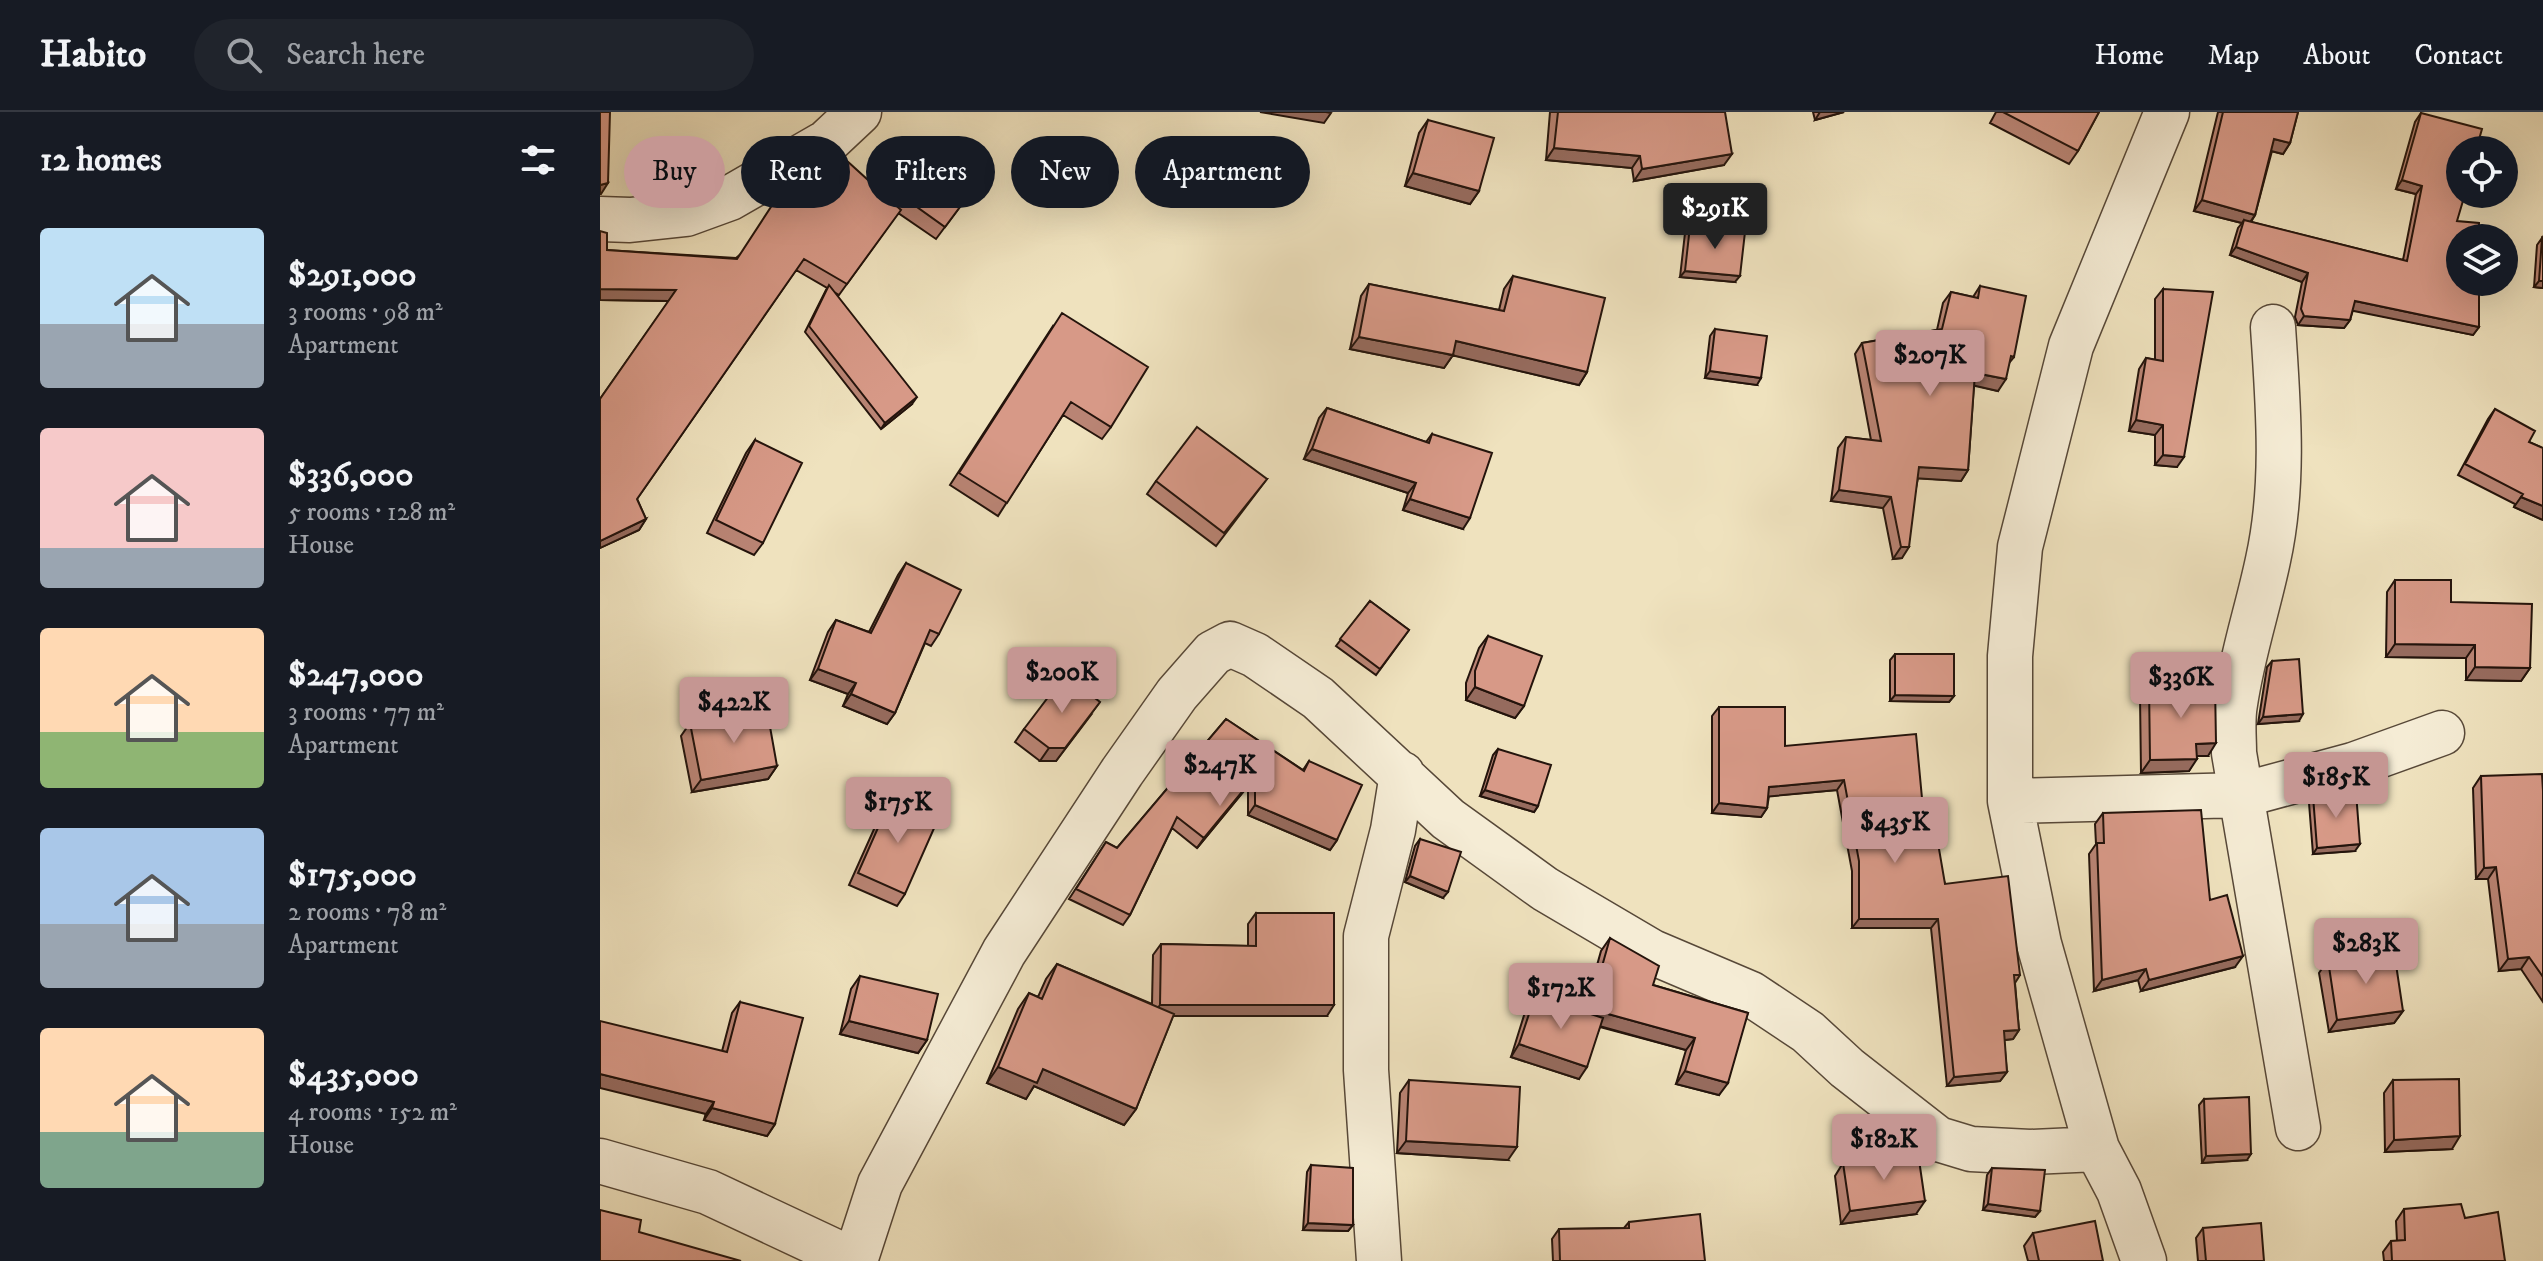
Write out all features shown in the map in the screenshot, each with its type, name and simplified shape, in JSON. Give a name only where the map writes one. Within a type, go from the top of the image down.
[{"type":"street","points":[[600,219],[630,220],[686,214],[730,198],[819,127],[859,112]]},
{"type":"street","points":[[2144,1261],[2119,1191],[2097,1149],[2039,944],[2010,801],[2010,656],[2020,547],[2071,346],[2167,112]]},
{"type":"street","points":[[2273,327],[2280,438],[2277,493],[2269,559],[2249,631],[2234,707],[2234,753],[2298,1128]]},
{"type":"street","points":[[600,1161],[708,1192],[855,1261],[880,1184],[1004,952],[1177,694],[1213,653],[1230,644],[1255,655],[1318,698],[1448,819],[1545,889],[1652,952],[1751,994],[1808,1032],[1847,1068],[1938,1139],[1971,1149],[2030,1152],[2097,1149]]},
{"type":"street","points":[[2010,801],[2242,795],[2353,765],[2442,733]]},
{"type":"street","points":[[1379,1261],[1366,1070],[1366,936],[1393,830],[1402,774]]},
{"type":"building","points":[[600,112],[610,112],[608,183],[600,185]]},
{"type":"building","points":[[1558,112],[1725,112],[1732,154],[1642,169],[1640,156],[1554,148]]},
{"type":"building","points":[[2003,112],[2099,112],[2078,151]]},
{"type":"building","points":[[2223,112],[2298,112],[2290,143],[2274,139],[2255,215],[2202,200]]},
{"type":"building","points":[[2421,113],[2482,129],[2480,136],[2446,136],[2446,208],[2461,208],[2457,221],[2479,224],[2446,224],[2446,296],[2479,296],[2479,327],[2355,301],[2350,320],[2304,316],[2301,309],[2308,273],[2236,247],[2244,220],[2407,261],[2422,186],[2402,180]]},
{"type":"building","points":[[1428,120],[1494,138],[1479,191],[1413,173]]},
{"type":"building","points":[[850,164],[866,178],[866,208],[901,210],[847,284],[804,259],[637,499],[646,519],[600,541],[600,399],[676,290],[600,289],[600,231],[607,233],[607,250],[737,259],[770,208],[850,208]]},
{"type":"building","points":[[918,208],[959,208],[945,227]]},
{"type":"building","points":[[1690,226],[1745,232],[1740,276],[1685,271]]},
{"type":"building","points":[[2542,238],[2543,281],[2539,281]]},
{"type":"building","points":[[1513,276],[1605,298],[1587,372],[1456,341],[1453,355],[1359,337],[1369,284],[1504,311]]},
{"type":"building","points":[[829,285],[917,397],[885,423],[809,326]]},
{"type":"building","points":[[1980,286],[2026,296],[2014,357],[2011,356],[2006,379],[1975,373],[1968,470],[1919,467],[1909,547],[1901,547],[1891,497],[1839,490],[1846,437],[1881,441],[1862,343],[1942,329],[1951,292],[1978,298]]},
{"type":"building","points":[[2163,289],[2213,292],[2184,457],[2163,455],[2163,425],[2136,420],[2146,358],[2163,361]]},
{"type":"building","points":[[1062,313],[1148,367],[1111,427],[1071,402],[1007,503],[959,473]]},
{"type":"building","points":[[1715,329],[1767,336],[1761,378],[1710,371]]},
{"type":"building","points":[[1327,408],[1429,443],[1432,434],[1492,453],[1470,518],[1410,499],[1416,483],[1312,449]]},
{"type":"building","points":[[2495,409],[2535,431],[2529,442],[2543,448],[2543,506],[2521,497],[2523,494],[2465,464]]},
{"type":"building","points":[[1197,427],[1267,479],[1224,533],[1156,481]]},
{"type":"building","points":[[755,440],[802,463],[763,543],[716,520]]},
{"type":"building","points":[[906,563],[961,590],[939,634],[930,630],[895,713],[851,694],[856,683],[818,669],[836,620],[871,633]]},
{"type":"building","points":[[2395,580],[2451,580],[2451,602],[2532,604],[2530,668],[2475,667],[2475,645],[2395,644]]},
{"type":"building","points":[[1370,601],[1409,630],[1380,669],[1340,639]]},
{"type":"building","points":[[1488,636],[1542,656],[1524,706],[1475,687],[1475,671]]},
{"type":"building","points":[[1895,654],[1954,654],[1954,696],[1895,695]]},
{"type":"building","points":[[2299,659],[2303,714],[2263,717],[2272,661]]},
{"type":"building","points":[[1065,675],[1100,702],[1065,748],[1049,748],[1024,729]]},
{"type":"building","points":[[2215,683],[2216,743],[2196,744],[2197,759],[2150,760],[2149,684]]},
{"type":"building","points":[[1719,707],[1785,707],[1785,746],[1916,734],[1923,809],[1932,808],[1945,884],[2008,876],[2020,975],[2014,975],[2019,1030],[2004,1031],[2007,1072],[1954,1077],[1938,919],[1859,919],[1859,861],[1844,780],[1769,787],[1767,808],[1719,803]]},
{"type":"building","points":[[767,710],[777,766],[701,780],[690,723]]},
{"type":"building","points":[[1226,719],[1304,771],[1309,761],[1362,785],[1337,840],[1255,805],[1255,776],[1204,838],[1177,817],[1130,915],[1076,889],[1106,842],[1117,848]]},
{"type":"building","points":[[1498,749],[1551,765],[1538,806],[1485,790]]},
{"type":"building","points":[[2542,774],[2543,977],[2529,957],[2508,959],[2496,867],[2484,868],[2481,776]]},
{"type":"building","points":[[2356,792],[2360,844],[2317,848],[2313,796]]},
{"type":"building","points":[[892,796],[939,817],[905,894],[858,873]]},
{"type":"building","points":[[2201,810],[2210,900],[2227,895],[2243,956],[2149,980],[2146,969],[2102,980],[2097,843],[2104,843],[2103,813]]},
{"type":"building","points":[[1420,839],[1461,852],[1448,892],[1410,876]]},
{"type":"building","points":[[1256,913],[1334,913],[1334,1005],[1160,1005],[1161,944],[1256,946]]},
{"type":"building","points":[[1610,938],[1659,966],[1653,985],[1748,1013],[1728,1083],[1685,1071],[1695,1038],[1590,1009]]},
{"type":"building","points":[[2394,951],[2403,1011],[2337,1020],[2328,960]]},
{"type":"building","points":[[1057,964],[1174,1014],[1136,1109],[1043,1069],[1037,1083],[998,1067],[1029,993],[1042,999]]},
{"type":"building","points":[[860,976],[938,994],[927,1040],[849,1021]]},
{"type":"building","points":[[1535,996],[1603,1018],[1587,1067],[1519,1044]]},
{"type":"building","points":[[740,1002],[803,1018],[775,1124],[712,1108],[714,1102],[600,1074],[600,1021],[727,1052]]},
{"type":"building","points":[[2459,1079],[2460,1136],[2394,1140],[2393,1080]]},
{"type":"building","points":[[1409,1080],[1520,1087],[1517,1147],[1406,1141]]},
{"type":"building","points":[[2249,1097],[2251,1154],[2206,1156],[2204,1099]]},
{"type":"building","points":[[1918,1153],[1925,1201],[1850,1211],[1843,1163]]},
{"type":"building","points":[[1311,1165],[1353,1168],[1353,1225],[1308,1223]]},
{"type":"building","points":[[1992,1168],[2045,1170],[2040,1211],[1988,1204]]},
{"type":"building","points":[[2461,1204],[2465,1218],[2498,1212],[2505,1261],[2392,1261],[2391,1241],[2405,1240],[2404,1209]]},
{"type":"building","points":[[600,1210],[641,1220],[639,1232],[741,1261],[600,1261]]},
{"type":"building","points":[[1700,1214],[1705,1261],[1560,1261],[1559,1229],[1629,1228],[1629,1222]]},
{"type":"building","points":[[2095,1221],[2103,1261],[2039,1261],[2033,1233]]},
{"type":"building","points":[[2261,1223],[2264,1261],[2206,1261],[2203,1228]]}]
